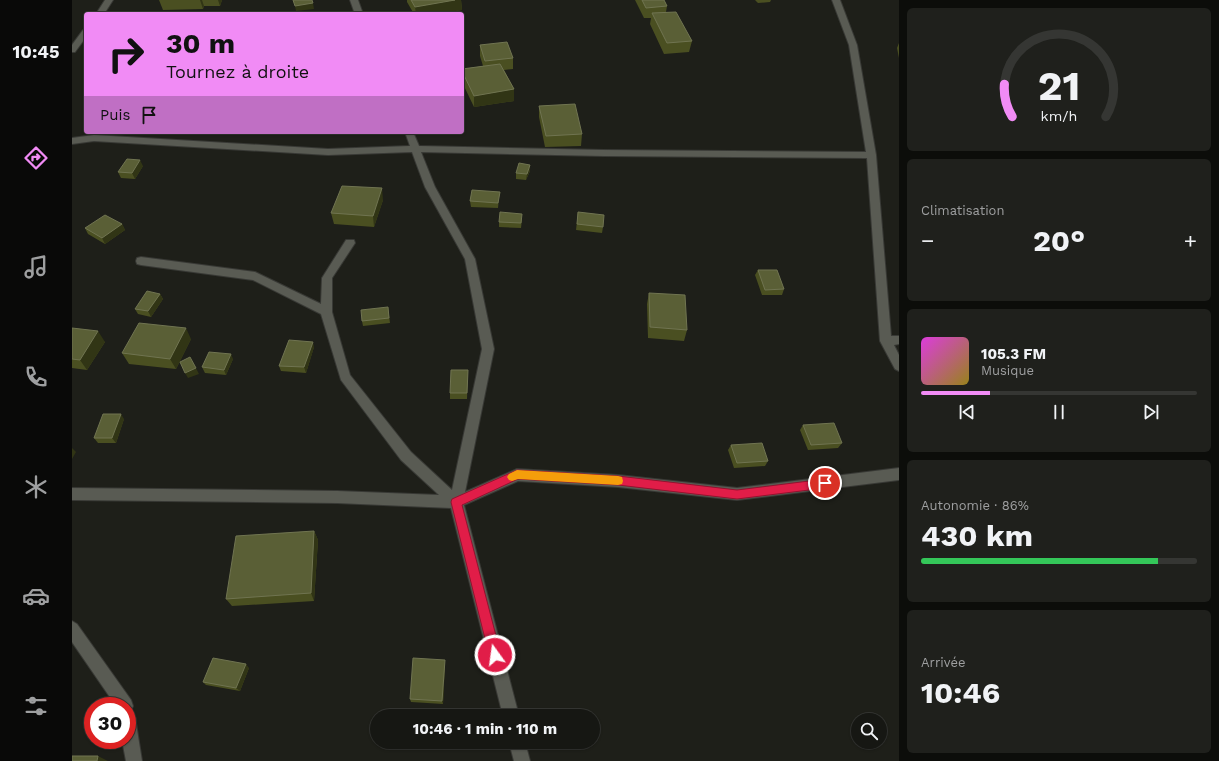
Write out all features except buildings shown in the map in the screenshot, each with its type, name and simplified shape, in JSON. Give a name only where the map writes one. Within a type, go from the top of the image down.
[{"type":"street","points":[[101,12],[109,0]]},
{"type":"street","points":[[354,0],[358,12]]},
{"type":"street","points":[[836,0],[853,45],[871,155],[886,340],[899,366]]},
{"type":"street","points":[[72,50],[84,35]]},
{"type":"street","points":[[410,134],[430,187],[470,259],[488,349],[456,502],[508,709]]},
{"type":"street","points":[[72,142],[94,138],[328,152],[415,149],[604,153],[871,155]]},
{"type":"street","points":[[350,243],[327,278],[326,312],[345,377],[406,456],[456,502]]},
{"type":"street","points":[[141,262],[255,276],[326,312]]},
{"type":"street","points":[[886,340],[899,340]]},
{"type":"street","points":[[72,494],[337,497],[456,502],[517,475],[618,480],[737,494],[899,474]]},
{"type":"street","points":[[72,629],[119,697]]},
{"type":"street","points":[[132,749],[134,761]]},
{"type":"street","points":[[519,749],[522,761]]},
{"type":"slow traffic","points":[[512,477],[517,475],[618,481]]},
{"type":"route","points":[[495,655],[456,502],[517,475],[618,480],[737,494],[825,483]]}]
